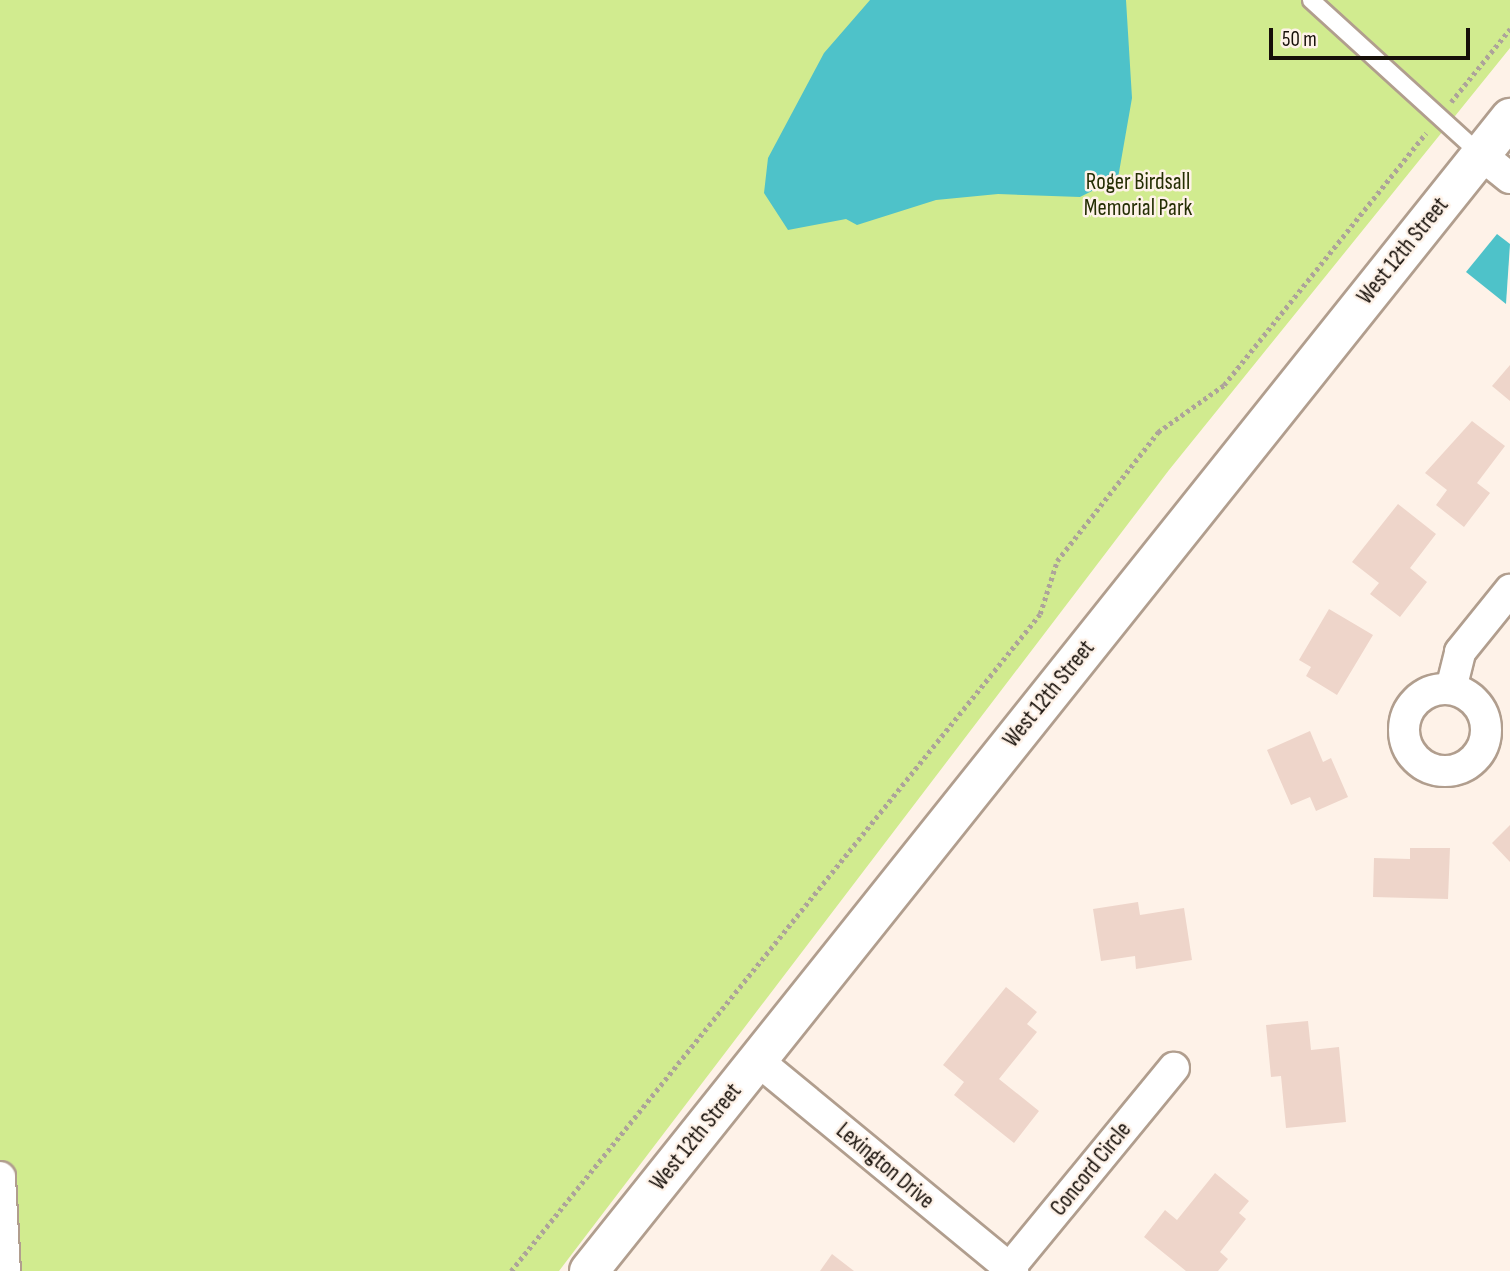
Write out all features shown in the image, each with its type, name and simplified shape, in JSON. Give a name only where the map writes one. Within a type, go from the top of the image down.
[{"type":"main road","name":"West 12th Street","points":[[589,1271],[1510,118]]},
{"type":"street","points":[[1480,154],[1510,178]]},
{"type":"street","points":[[1451,689],[1460,652],[1510,590]]},
{"type":"street","name":"Lexington Drive","points":[[757,1060],[1010,1270]]},
{"type":"street","name":"Concord Circle","points":[[1010,1270],[1174,1068]]},
{"type":"street","points":[[0,1177],[5,1271]]},
{"type":"lane","points":[[1311,0],[1480,154]]},
{"type":"path","points":[[511,1271],[1040,614],[1057,561],[1158,432],[1224,385],[1510,29]]},
{"type":"green space","name":"Roger Birdsall Memorial Park","points":[[0,0],[1510,0],[1510,48],[1169,470],[559,1271],[0,1271]]},
{"type":"water","points":[[870,0],[1126,0],[1132,98],[1118,178],[1080,197],[998,194],[936,200],[857,225],[846,219],[788,230],[764,193],[768,158],[824,53]]},
{"type":"water","points":[[1497,234],[1510,244],[1506,304],[1466,272]]},
{"type":"building","points":[[1510,365],[1510,401],[1492,386]]},
{"type":"building","points":[[1472,421],[1505,446],[1477,483],[1490,493],[1464,527],[1436,505],[1447,490],[1425,473]]},
{"type":"building","points":[[1398,504],[1436,534],[1410,568],[1427,582],[1400,617],[1370,594],[1379,583],[1352,562]]},
{"type":"building","points":[[1329,609],[1373,635],[1337,695],[1306,676],[1311,667],[1299,660]]},
{"type":"building","points":[[1310,731],[1323,762],[1331,758],[1348,797],[1316,811],[1310,797],[1291,805],[1267,750]]},
{"type":"building","points":[[1510,825],[1510,862],[1492,843]]},
{"type":"building","points":[[1410,848],[1450,848],[1448,899],[1373,897],[1374,858],[1410,859]]},
{"type":"building","points":[[1138,902],[1140,915],[1184,908],[1192,960],[1136,969],[1135,956],[1101,961],[1093,909]]},
{"type":"building","points":[[1006,987],[1037,1012],[1027,1024],[1037,1032],[999,1079],[1039,1111],[1014,1143],[954,1095],[964,1082],[943,1065]]},
{"type":"building","points":[[1308,1021],[1311,1050],[1339,1047],[1346,1122],[1286,1128],[1281,1076],[1271,1077],[1266,1025]]},
{"type":"building","points":[[1215,1173],[1249,1201],[1239,1213],[1246,1219],[1220,1252],[1228,1259],[1218,1271],[1186,1271],[1144,1237],[1165,1210],[1177,1220]]},
{"type":"building","points":[[832,1254],[854,1271],[820,1271]]}]
